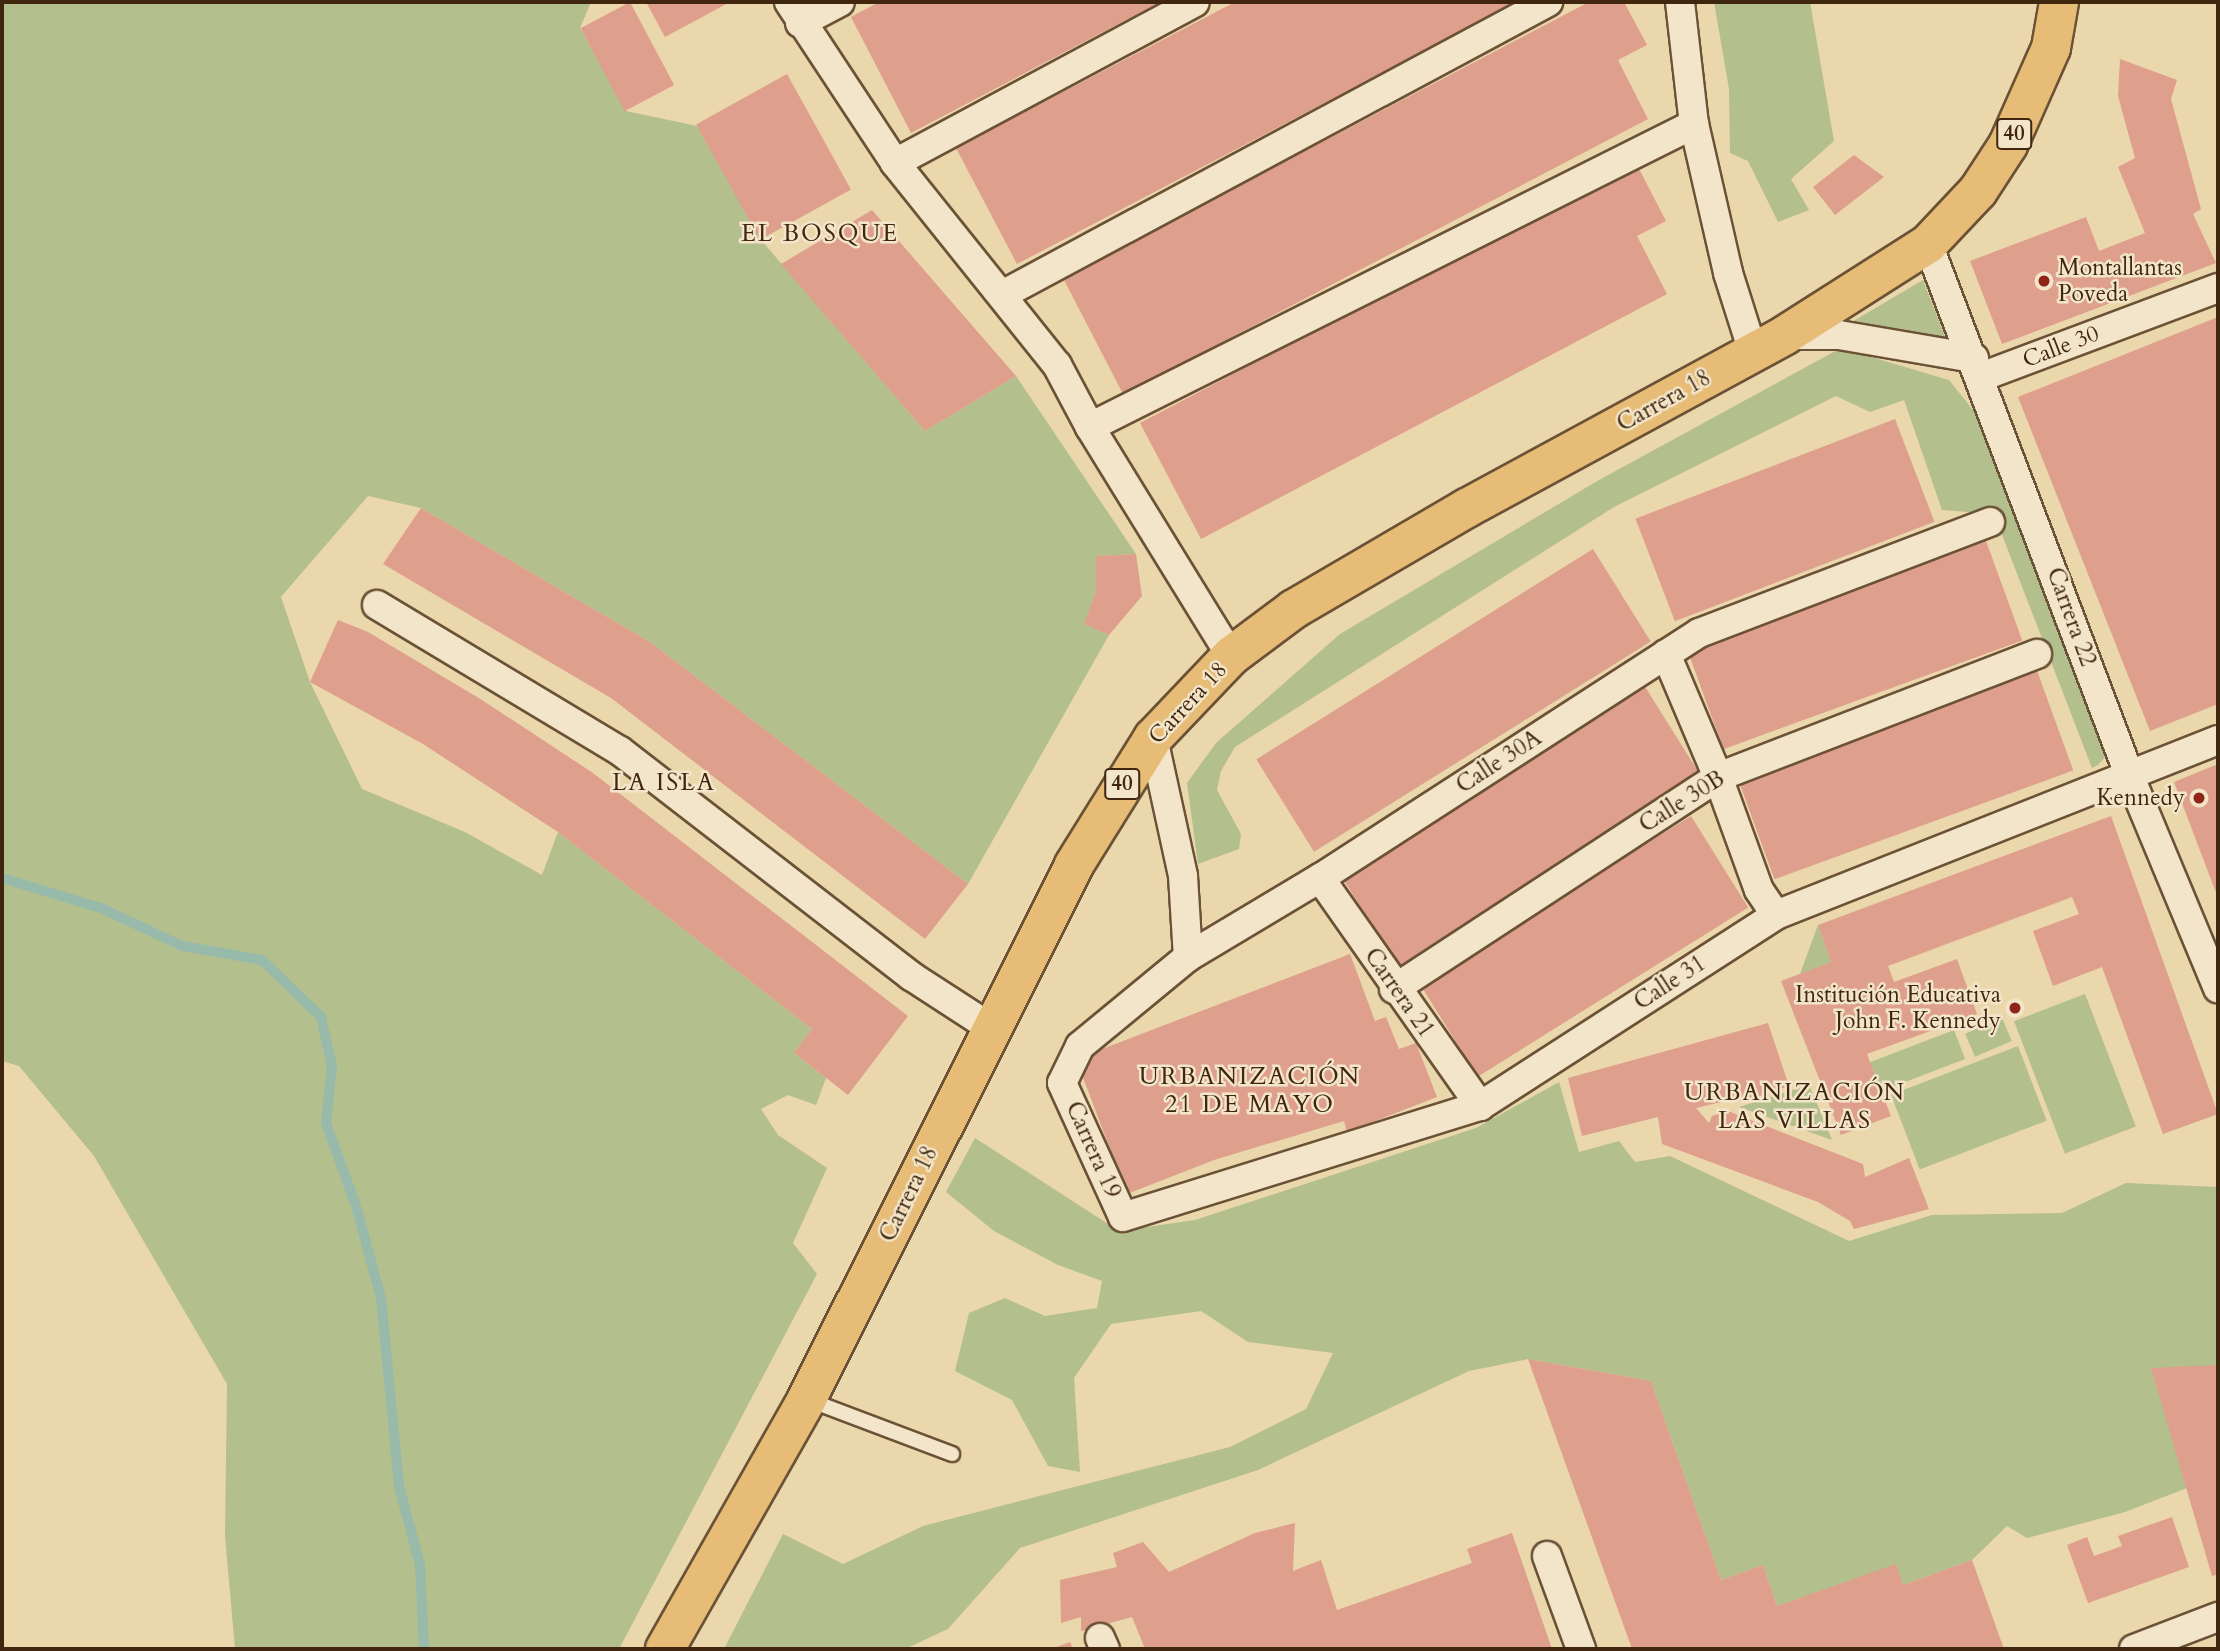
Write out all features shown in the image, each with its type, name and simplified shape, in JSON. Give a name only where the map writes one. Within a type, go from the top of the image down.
[{"type":"highway","name":"40","points":[[1928,244],[1978,191],[2008,145],[2051,48],[2059,2]]},
{"type":"highway","name":"Carrera 18","points":[[665,1649],[807,1399],[1074,865],[1153,738],[1231,656],[1294,609],[1467,508],[1769,344],[1928,244]]},
{"type":"street","points":[[840,2],[795,12],[895,163],[1057,365],[1090,427],[1231,656]]},
{"type":"street","points":[[895,163],[1195,2]]},
{"type":"street","points":[[1002,295],[1548,2]]},
{"type":"street","points":[[1680,2],[1694,124],[1728,273],[1769,344],[1839,335],[1978,368]]},
{"type":"street","points":[[1090,427],[1694,124]]},
{"type":"street","name":"Carrera 22","points":[[1928,244],[1978,368],[2130,777],[2218,988]]},
{"type":"street","name":"Calle 30","points":[[1978,368],[2218,288]]},
{"type":"street","name":"Calle 30A","points":[[1062,1083],[1080,1046],[1188,957],[1320,878],[1699,633],[1990,522]]},
{"type":"street","points":[[377,605],[620,751],[911,976],[991,1028]]},
{"type":"street","name":"Calle 30B","points":[[1394,989],[1718,776],[2038,653]]},
{"type":"street","points":[[1666,654],[1718,776],[1759,890],[1776,915]]},
{"type":"street","points":[[1153,738],[1183,876],[1188,957]]},
{"type":"street","name":"Calle 31","points":[[1123,1217],[1480,1106],[1776,915],[2218,740]]},
{"type":"street","name":"Carrera 21","points":[[1320,878],[1394,989],[1480,1106]]},
{"type":"street","name":"Carrera 19","points":[[1062,1083],[1123,1217]]},
{"type":"street","points":[[1547,1556],[1581,1649]]},
{"type":"street","points":[[2134,1649],[2218,1617]]},
{"type":"lane","points":[[807,1399],[952,1454]]},
{"type":"green space","points":[[2,2],[591,2],[580,28],[626,111],[697,126],[762,241],[925,431],[1016,376],[1136,554],[1096,556],[1096,591],[1085,624],[1109,635],[968,884],[650,642],[421,508],[368,496],[281,597],[310,682],[362,789],[465,832],[542,875],[558,832],[812,1029],[794,1053],[826,1078],[816,1105],[788,1095],[761,1109],[778,1135],[827,1168],[793,1243],[817,1274],[619,1649],[235,1649],[225,1536],[227,1384],[94,1156],[19,1066],[2,1061]]},
{"type":"green space","points":[[1714,2],[1810,2],[1834,141],[1791,179],[1809,210],[1778,222],[1748,161],[1730,153],[1729,89]]},
{"type":"green space","points":[[1923,280],[1947,342],[1845,326]]},
{"type":"green space","points":[[1841,348],[1949,380],[1977,415],[2105,757],[2098,765],[2092,768],[1994,514],[1942,510],[1904,400],[1870,412],[1836,396],[1614,507],[1235,747],[1221,771],[1217,790],[1241,834],[1239,849],[1198,864],[1187,783],[1216,743],[1340,634],[1599,480]]},
{"type":"green space","points":[[1818,925],[1831,962],[1800,974]]},
{"type":"green space","points":[[2085,994],[2136,1127],[2065,1154],[2014,1021]]},
{"type":"green space","points":[[2002,1018],[2012,1041],[1975,1057],[1965,1034]]},
{"type":"green space","points":[[1954,1030],[1965,1059],[1881,1091],[1870,1062]]},
{"type":"green space","points":[[2018,1046],[2047,1121],[1920,1169],[1891,1095]]},
{"type":"green space","points":[[1559,1082],[1579,1152],[1619,1141],[1635,1162],[1670,1156],[1849,1241],[1932,1215],[2062,1213],[2126,1183],[2218,1187],[2218,1365],[2210,1367],[2187,1488],[2125,1512],[2027,1538],[2007,1526],[1972,1560],[1903,1585],[1896,1565],[1777,1606],[1763,1565],[1721,1580],[1651,1381],[1528,1359],[1469,1371],[1258,1470],[1020,1548],[948,1629],[905,1649],[724,1649],[783,1534],[843,1564],[923,1526],[1230,1447],[1306,1409],[1333,1353],[1248,1342],[1201,1311],[1111,1324],[1074,1378],[1080,1472],[1048,1466],[1012,1400],[955,1371],[969,1313],[1005,1298],[1045,1316],[1097,1308],[1102,1281],[1058,1265],[994,1231],[946,1192],[975,1138],[1119,1231],[1195,1220],[1476,1128]]},
{"type":"green space","points":[[1809,1085],[1832,1140],[1739,1107]]},
{"type":"building","points":[[630,2],[674,85],[625,111],[581,28]]},
{"type":"building","points":[[646,2],[730,2],[665,37]]},
{"type":"building","points":[[879,2],[1160,2],[911,133],[851,17]]},
{"type":"building","points":[[1235,2],[1517,2],[1017,264],[956,148]]},
{"type":"building","points":[[1589,2],[1624,2],[1647,45],[1618,60],[1648,119],[1123,394],[1063,278]]},
{"type":"building","points":[[2120,59],[2177,80],[2171,99],[2201,209],[2193,214],[2216,263],[2002,344],[1970,261],[2086,217],[2099,251],[2145,233],[2118,167],[2135,158],[2118,96]]},
{"type":"building","points":[[787,74],[851,189],[760,240],[696,124]]},
{"type":"building","points":[[1854,155],[1884,177],[1835,215],[1813,187]]},
{"type":"building","points":[[1636,163],[1666,221],[1637,236],[1667,294],[1201,539],[1140,423]]},
{"type":"building","points":[[872,210],[1016,376],[925,431],[781,264]]},
{"type":"building","points":[[2218,317],[2218,704],[2150,731],[2018,397]]},
{"type":"building","points":[[1895,419],[1934,522],[1675,621],[1635,519]]},
{"type":"building","points":[[421,508],[650,642],[968,884],[925,939],[611,698],[383,564]]},
{"type":"building","points":[[1985,538],[2022,640],[1723,749],[1686,647]]},
{"type":"building","points":[[1593,549],[1651,641],[1314,852],[1256,759]]},
{"type":"building","points":[[1136,554],[1142,596],[1109,635],[1084,624],[1096,591],[1096,556]]},
{"type":"building","points":[[338,620],[368,632],[482,700],[593,773],[908,1016],[848,1095],[794,1053],[812,1029],[558,832],[423,744],[310,682]]},
{"type":"building","points":[[2036,668],[2073,770],[1774,879],[1737,777]]},
{"type":"building","points":[[1644,685],[1702,777],[1398,967],[1340,875]]},
{"type":"building","name":"Kennedy","points":[[2218,764],[2218,898],[2174,782]]},
{"type":"building","points":[[1691,816],[1748,908],[1478,1077],[1420,985]]},
{"type":"building","points":[[2111,816],[2218,1114],[2163,1134],[2102,967],[2053,986],[2033,931],[2079,914],[2072,897],[1888,966],[1894,982],[1957,959],[1977,1014],[1867,1054],[1891,1116],[1841,1135],[1781,981],[1831,962],[1818,925]]},
{"type":"building","points":[[1350,954],[1375,1021],[1386,1017],[1399,1049],[1416,1043],[1437,1097],[1347,1132],[1344,1121],[1214,1160],[1127,1194],[1076,1059]]},
{"type":"building","points":[[1768,1023],[1789,1086],[1742,1102],[1734,1099],[1696,1108],[1709,1123],[1712,1116],[1728,1111],[1863,1164],[1865,1177],[1909,1158],[1929,1209],[1854,1229],[1850,1221],[1818,1202],[1662,1144],[1658,1117],[1582,1136],[1568,1078]]},
{"type":"building","points":[[1528,1359],[1651,1381],[1721,1580],[1763,1565],[1777,1606],[1896,1564],[1903,1585],[1972,1560],[2004,1649],[1632,1649]]},
{"type":"building","points":[[2218,1365],[2218,1574],[2212,1576],[2151,1368]]},
{"type":"building","points":[[2172,1517],[2189,1567],[2088,1603],[2067,1545],[2087,1537],[2094,1556],[2122,1546],[2118,1536]]},
{"type":"building","points":[[1295,1523],[1293,1571],[1321,1560],[1337,1610],[1472,1563],[1467,1549],[1512,1533],[1552,1649],[1145,1649],[1132,1617],[1081,1631],[1081,1617],[1061,1623],[1060,1580],[1117,1567],[1113,1553],[1143,1542],[1169,1572],[1255,1533]]},
{"type":"building","points":[[1070,1642],[1073,1649],[1051,1649]]},
{"type":"waterway","points":[[2,878],[101,908],[182,946],[262,960],[321,1017],[332,1066],[326,1123],[356,1206],[381,1298],[399,1486],[420,1565],[424,1649]]},
{"type":"place","name":"Montallantas Poveda","points":[[2044,281]]},
{"type":"place","name":"Kennedy","points":[[2199,798]]},
{"type":"place","name":"Institución Educativa John F. Kennedy","points":[[2015,1008]]},
{"type":"district","name":"EL BOSQUE","points":[[820,234]]},
{"type":"district","name":"LA ISLA","points":[[664,783]]},
{"type":"district","name":"URBANIZACIÓN 21 DE MAYO","points":[[1250,1091]]},
{"type":"district","name":"URBANIZACIÓN LAS VILLAS","points":[[1795,1107]]}]
